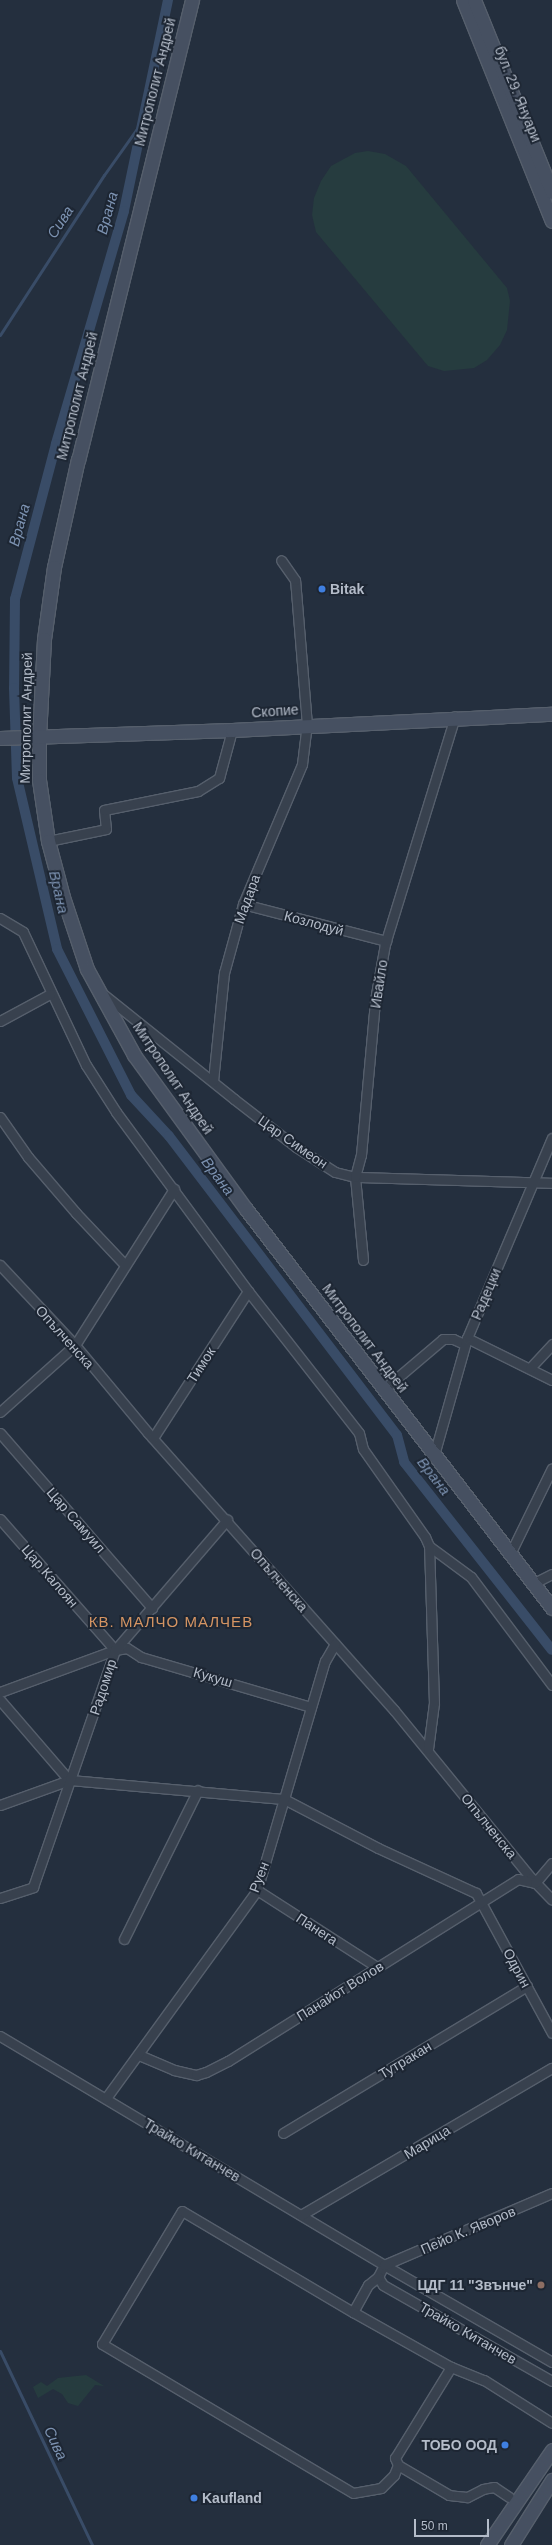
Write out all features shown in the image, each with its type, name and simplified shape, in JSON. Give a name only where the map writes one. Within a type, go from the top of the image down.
[{"type":"street","name":"Митрополит Андрей","points":[[192,0],[78,459],[54,566],[44,639],[35,737],[39,780],[48,841],[74,931],[87,969],[134,1055],[246,1209],[434,1455],[511,1552],[552,1608]]},
{"type":"street","name":"бул. 29. Януари","points":[[463,0],[552,221]]},
{"type":"street","name":"бул. 29. Януари","points":[[474,0],[552,192]]},
{"type":"street","name":"Мадара","points":[[213,1081],[224,973],[243,904],[302,764],[307,725],[295,580],[281,560]]},
{"type":"street","name":"Скопие","points":[[0,738],[232,730],[455,717],[552,714]]},
{"type":"street","name":"Ивайло","points":[[362,1260],[355,1177],[361,1155],[375,1000],[386,942],[455,717]]},
{"type":"street","points":[[48,841],[106,829],[104,810],[198,791],[219,778],[232,730]]},
{"type":"street","name":"Козлодуй","points":[[243,904],[386,942]]},
{"type":"street","points":[[0,918],[23,932],[50,994],[86,1065],[116,1112],[248,1290],[359,1434],[363,1449],[425,1537],[429,1546],[434,1703],[428,1749]]},
{"type":"street","name":"Цар Симеон","points":[[99,991],[296,1147],[335,1172],[355,1177],[552,1183]]},
{"type":"street","points":[[0,1021],[50,994]]},
{"type":"street","points":[[0,1117],[28,1157],[76,1213],[126,1265]]},
{"type":"street","name":"Радецки","points":[[434,1455],[466,1341],[532,1182],[552,1138]]},
{"type":"street","points":[[0,1412],[75,1345],[174,1189]]},
{"type":"street","name":"Опълченска","points":[[0,1265],[75,1345],[153,1438],[428,1749],[535,1883],[552,1900]]},
{"type":"street","name":"Тимок","points":[[153,1438],[248,1290]]},
{"type":"street","points":[[384,1389],[443,1339],[466,1341],[530,1368],[552,1380]]},
{"type":"street","points":[[530,1368],[552,1344]]},
{"type":"street","name":"Цар Самуил","points":[[0,1433],[152,1608]]},
{"type":"street","points":[[511,1552],[552,1468]]},
{"type":"street","name":"Цар Калоян","points":[[0,1519],[115,1650]]},
{"type":"street","name":"Радомир","points":[[0,1898],[33,1887],[115,1650],[227,1520]]},
{"type":"street","points":[[429,1546],[471,1577],[552,1685]]},
{"type":"street","points":[[534,1583],[552,1574]]},
{"type":"street","name":"Руен","points":[[106,2098],[257,1890],[325,1661],[335,1644]]},
{"type":"street","name":"Кукуш","points":[[115,1650],[127,1648],[141,1657],[311,1707]]},
{"type":"street","points":[[0,1692],[115,1650]]},
{"type":"street","points":[[0,1700],[69,1780]]},
{"type":"street","points":[[0,1805],[69,1780],[284,1798]]},
{"type":"street","points":[[124,1939],[198,1790]]},
{"type":"street","name":"Одрин","points":[[284,1798],[378,1848],[476,1893],[552,2033]]},
{"type":"street","points":[[535,1883],[552,1862]]},
{"type":"street","name":"Панайот Волов","points":[[139,2054],[174,2070],[196,2075],[206,2072],[482,1903],[518,1879],[535,1883]]},
{"type":"street","name":"Панега","points":[[257,1890],[377,1967]]},
{"type":"street","name":"Тутракан","points":[[283,2133],[527,1986]]},
{"type":"street","name":"Трайко Китанчев","points":[[0,2036],[301,2214],[384,2265],[552,2362]]},
{"type":"street","name":"Марица","points":[[301,2214],[552,2068]]},
{"type":"street","name":"Пейо К. Яворов","points":[[384,2265],[552,2193]]},
{"type":"street","points":[[398,2466],[394,2476],[381,2488],[353,2493],[102,2344],[182,2211],[353,2312],[451,2367],[484,2380],[552,2423]]},
{"type":"street","points":[[353,2312],[368,2285],[378,2277],[384,2265]]},
{"type":"street","name":"Трайко Китанчев","points":[[378,2277],[383,2284],[552,2381]]},
{"type":"street","points":[[451,2367],[395,2458],[398,2466],[449,2495],[467,2497],[483,2489],[494,2487],[509,2497]]},
{"type":"street","points":[[487,2545],[552,2450]]},
{"type":"street","points":[[511,2545],[552,2480]]},
{"type":"green space","points":[[368,151],[385,154],[406,166],[507,288],[510,301],[507,330],[500,345],[487,360],[474,368],[444,371],[428,366],[316,232],[312,215],[314,198],[321,181],[331,166],[355,153]]},
{"type":"green space","points":[[86,2375],[104,2386],[95,2385],[78,2406],[68,2403],[62,2394],[53,2389],[38,2398],[33,2387],[41,2382],[47,2386],[58,2378]]},
{"type":"waterway","name":"Врана","points":[[168,0],[124,211],[56,444],[15,599],[14,688],[17,778],[57,949],[131,1095],[169,1136],[397,1435],[404,1462],[552,1650]]},
{"type":"waterway","name":"Сива","points":[[0,335],[104,175],[141,123]]},
{"type":"waterway","name":"Сива","points":[[0,2351],[92,2545]]},
{"type":"place","name":"Bitak","points":[[322,589]]},
{"type":"place","name":"ЦДГ 11 \"Звънче\"","points":[[541,2285]]},
{"type":"place","name":"ТОБО ООД","points":[[505,2445]]},
{"type":"place","name":"Kaufland","points":[[194,2498]]},
{"type":"district","name":"КВ. МАЛЧО МАЛЧЕВ","points":[[171,1622]]}]
